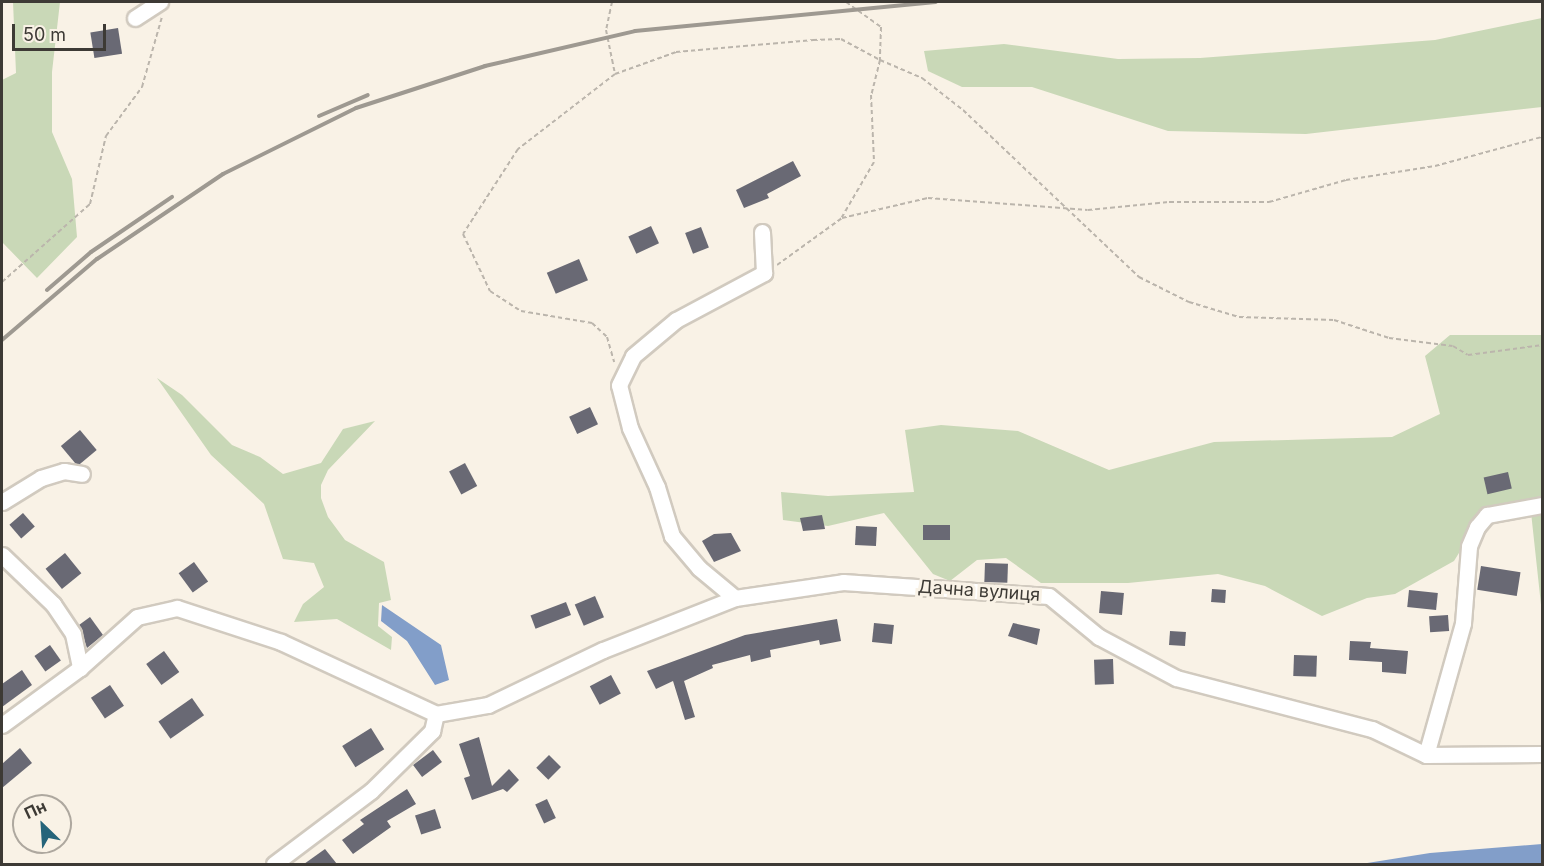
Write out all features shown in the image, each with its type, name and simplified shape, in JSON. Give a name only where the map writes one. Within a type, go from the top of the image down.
[{"type":"street","points":[[135,18],[162,7]]},
{"type":"street","points":[[735,598],[699,568],[672,536],[657,487],[630,428],[619,385],[633,356],[676,320],[764,273],[762,232]]},
{"type":"street","points":[[2,502],[41,478],[64,471],[81,474]]},
{"type":"street","points":[[1542,505],[1487,515],[1477,527],[1469,546],[1463,623],[1426,755],[1542,754]]},
{"type":"street","points":[[2,555],[53,604],[73,634],[80,668]]},
{"type":"street","name":"Дачна вулиця","points":[[436,714],[488,705],[603,650],[735,598],[843,582],[1050,596],[1099,637],[1176,678],[1372,729],[1426,755]]},
{"type":"street","points":[[2,725],[80,668],[138,617],[177,608],[281,642],[436,714],[432,730],[371,791],[274,864]]},
{"type":"path","points":[[612,2],[606,30],[615,74]]},
{"type":"path","points":[[842,218],[874,162],[871,95],[880,60],[880,27],[846,2]]},
{"type":"path","points":[[2,282],[90,204],[106,136],[142,87],[162,7]]},
{"type":"path","points":[[619,385],[607,337],[592,323],[521,311],[490,291],[463,234],[518,149],[615,74],[676,52],[813,40],[841,39],[880,60],[922,78],[963,110],[1062,207],[1139,277],[1189,302],[1239,317],[1334,320],[1389,338],[1452,346],[1468,355],[1542,345]]},
{"type":"path","points":[[764,273],[842,218],[928,198],[1088,210],[1169,202],[1269,202],[1346,180],[1435,166],[1542,137]]},
{"type":"green space","points":[[13,2],[60,2],[52,72],[52,132],[72,179],[77,237],[37,278],[2,242],[2,80],[16,73]]},
{"type":"green space","points":[[1542,18],[1542,107],[1306,134],[1168,131],[1032,87],[962,87],[928,71],[924,51],[1004,44],[1118,59],[1200,58],[1435,40]]},
{"type":"green space","points":[[1450,335],[1542,335],[1542,614],[1530,503],[1475,527],[1454,561],[1395,594],[1367,598],[1322,616],[1265,586],[1218,574],[1128,583],[1041,583],[1006,558],[977,560],[950,581],[933,574],[884,513],[828,526],[783,520],[781,492],[828,496],[914,492],[905,430],[941,425],[1018,431],[1109,470],[1214,442],[1392,437],[1440,414],[1425,356]]},
{"type":"green space","points":[[157,378],[182,395],[232,445],[260,457],[283,474],[321,463],[343,429],[375,421],[328,470],[321,485],[321,498],[328,517],[345,540],[384,562],[391,600],[379,603],[378,626],[392,637],[391,650],[337,619],[294,622],[303,604],[324,587],[314,563],[283,559],[264,504],[211,455]]},
{"type":"water","points":[[382,605],[441,645],[449,680],[435,685],[407,641],[381,621]]},
{"type":"water","points":[[1542,844],[1542,864],[1361,864],[1430,853]]},
{"type":"building","points":[[118,28],[122,54],[94,58],[90,32]]},
{"type":"building","points":[[793,161],[801,176],[767,194],[769,198],[744,208],[736,190]]},
{"type":"building","points":[[651,226],[659,243],[636,254],[628,237]]},
{"type":"building","points":[[701,227],[709,248],[693,254],[685,233]]},
{"type":"building","points":[[579,259],[588,280],[556,294],[547,273]]},
{"type":"building","points":[[590,407],[598,424],[577,434],[569,417]]},
{"type":"building","points":[[80,430],[97,450],[78,466],[61,446]]},
{"type":"building","points":[[465,463],[477,486],[461,494],[449,471]]},
{"type":"building","points":[[1508,472],[1512,489],[1487,494],[1484,478]]},
{"type":"building","points":[[23,513],[35,527],[21,538],[9,525]]},
{"type":"building","points":[[822,515],[825,529],[803,531],[800,518]]},
{"type":"building","points":[[923,525],[950,525],[950,540],[923,540]]},
{"type":"building","points":[[856,526],[877,527],[876,546],[855,545]]},
{"type":"building","points":[[731,533],[741,551],[714,562],[702,541],[714,534]]},
{"type":"building","points":[[65,553],[81,573],[62,589],[46,569]]},
{"type":"building","points":[[194,562],[208,581],[193,593],[179,573]]},
{"type":"building","points":[[985,563],[1008,564],[1007,583],[984,582]]},
{"type":"building","points":[[1481,566],[1521,572],[1517,596],[1477,590]]},
{"type":"building","points":[[1212,589],[1226,590],[1225,603],[1211,602]]},
{"type":"building","points":[[1409,590],[1438,593],[1436,610],[1407,607]]},
{"type":"building","points":[[1101,591],[1124,593],[1122,615],[1099,613]]},
{"type":"building","points":[[595,596],[604,617],[584,626],[575,605]]},
{"type":"building","points":[[566,602],[571,615],[536,629],[531,616]]},
{"type":"building","points":[[1448,615],[1449,631],[1430,632],[1429,616]]},
{"type":"building","points":[[90,617],[103,635],[87,648],[79,625]]},
{"type":"building","points":[[837,619],[841,641],[820,645],[819,640],[770,650],[771,657],[751,662],[750,655],[712,665],[713,668],[684,681],[695,717],[685,720],[673,681],[656,689],[647,671],[745,635]]},
{"type":"building","points":[[874,623],[894,625],[892,644],[872,642]]},
{"type":"building","points":[[1013,623],[1040,629],[1037,645],[1008,636]]},
{"type":"building","points":[[1170,631],[1186,632],[1185,646],[1169,645]]},
{"type":"building","points":[[1350,641],[1371,642],[1370,648],[1408,651],[1406,674],[1382,672],[1382,662],[1349,660]]},
{"type":"building","points":[[50,645],[61,661],[45,671],[34,656]]},
{"type":"building","points":[[164,651],[179,672],[161,685],[146,664]]},
{"type":"building","points":[[1294,655],[1317,656],[1316,677],[1293,676]]},
{"type":"building","points":[[1113,659],[1114,684],[1095,685],[1094,660]]},
{"type":"building","points":[[22,670],[32,685],[2,707],[2,684]]},
{"type":"building","points":[[611,675],[621,694],[600,705],[590,686]]},
{"type":"building","points":[[110,685],[124,706],[105,719],[91,698]]},
{"type":"building","points":[[192,698],[204,715],[170,739],[158,722]]},
{"type":"building","points":[[371,728],[384,749],[355,767],[342,746]]},
{"type":"building","points":[[479,737],[492,786],[509,769],[519,780],[507,792],[503,789],[472,800],[464,778],[470,776],[459,744]]},
{"type":"building","points":[[20,748],[32,763],[2,788],[2,764]]},
{"type":"building","points":[[433,750],[442,762],[422,777],[413,765]]},
{"type":"building","points":[[549,755],[561,767],[548,780],[536,768]]},
{"type":"building","points":[[407,789],[416,804],[387,821],[391,827],[353,854],[342,840],[364,824],[360,820]]},
{"type":"building","points":[[547,799],[556,818],[544,824],[535,804]]},
{"type":"building","points":[[435,809],[441,828],[421,835],[415,815]]},
{"type":"building","points":[[325,849],[337,864],[304,864]]},
{"type":"railway","points":[[2,340],[97,259],[223,174],[356,108],[485,66],[635,31],[936,2]]},
{"type":"railway","points":[[319,116],[368,95]]},
{"type":"railway","points":[[47,290],[91,252],[172,197]]}]
